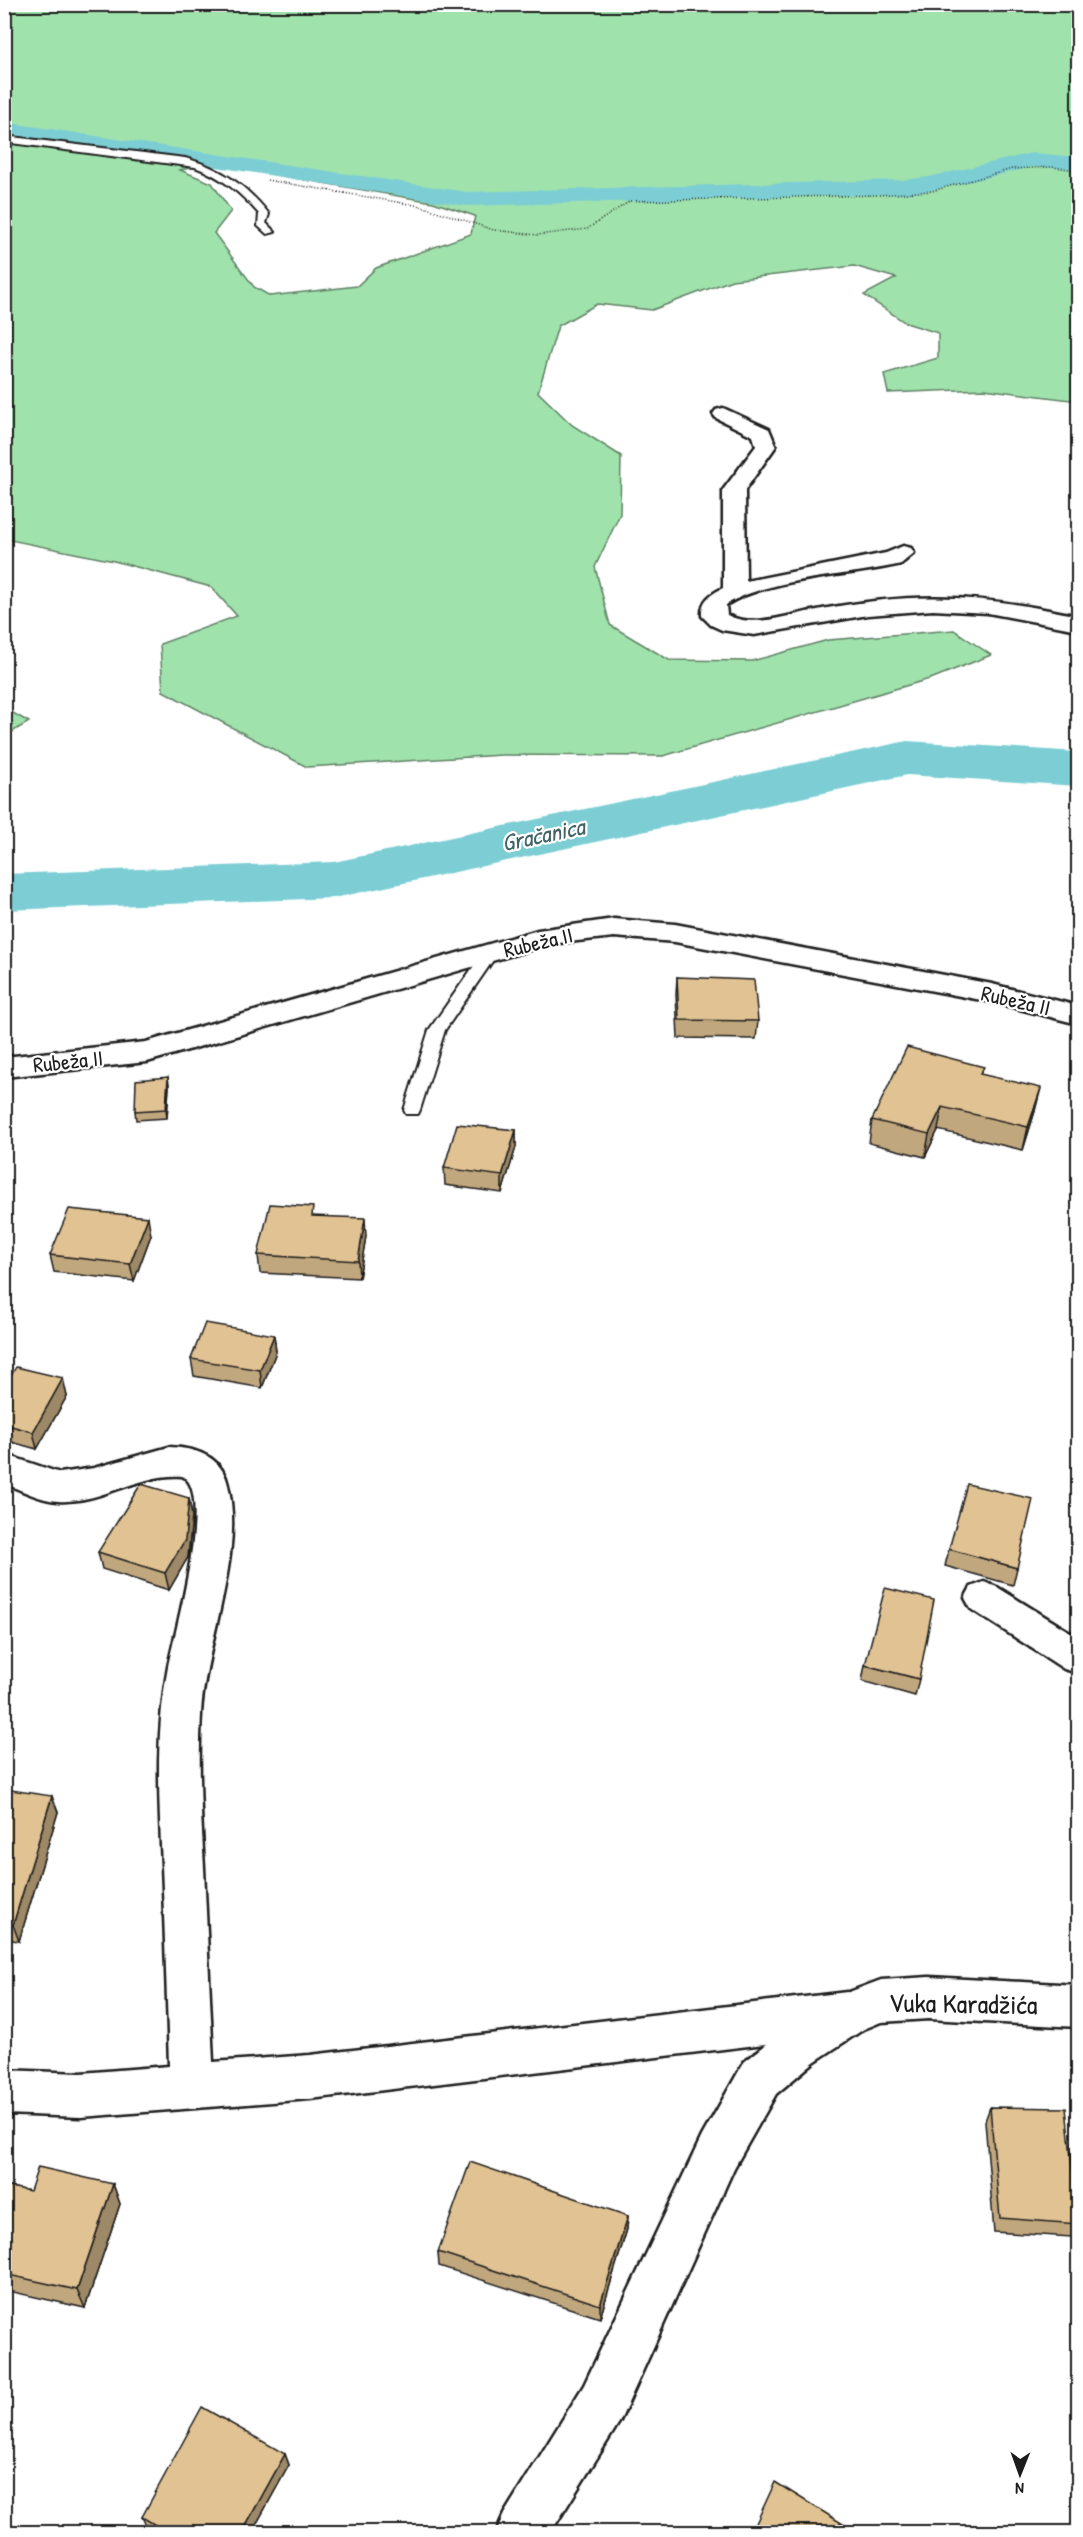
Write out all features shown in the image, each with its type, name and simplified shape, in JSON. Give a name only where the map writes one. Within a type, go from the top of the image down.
[{"type":"street","points":[[723,414],[762,434],[766,446],[734,490],[735,591]]},
{"type":"street","points":[[903,553],[893,559],[735,591],[719,599],[713,608],[714,616],[720,621],[742,627],[760,628],[876,607],[933,603],[983,606],[1078,623]]},
{"type":"street","name":"Rubeža II","points":[[4,1067],[52,1064],[147,1052],[548,936],[614,928],[675,933],[992,993],[1078,1015]]},
{"type":"street","points":[[4,1468],[58,1487],[88,1485],[154,1463],[183,1461],[201,1468],[213,1488],[215,1526],[183,1687],[179,1782],[192,2086]]},
{"type":"street","points":[[984,1598],[1078,1657]]},
{"type":"street","name":"Vuka Karadžića","points":[[849,2013],[880,2001],[929,1998],[1078,2006]]},
{"type":"street","points":[[4,2092],[81,2095],[310,2077],[849,2013]]},
{"type":"street","points":[[522,2532],[602,2403],[718,2152],[759,2078],[798,2047],[849,2013]]},
{"type":"lane","points":[[4,139],[185,161],[216,171],[242,188],[264,214],[261,224],[270,232]]},
{"type":"lane","points":[[412,1110],[437,1030],[490,953]]},
{"type":"path","points":[[216,171],[423,206],[466,218],[494,230],[553,235],[583,231],[599,224],[611,209],[630,201],[879,195],[932,191],[1012,169],[1052,167],[1078,170]]},
{"type":"green space","points":[[4,5],[1078,5],[1078,401],[984,389],[888,393],[884,374],[938,358],[938,333],[906,323],[864,295],[896,278],[854,266],[732,280],[652,310],[597,304],[558,326],[538,392],[572,425],[621,456],[620,514],[595,567],[610,625],[669,660],[752,661],[828,640],[954,630],[991,655],[933,678],[663,756],[502,755],[307,767],[163,691],[160,644],[237,616],[211,587],[114,561],[5,539]],"holes":[[[212,164],[433,202],[475,216],[471,234],[376,268],[357,286],[270,296],[254,287],[214,233],[231,211],[212,183],[180,170]]]},
{"type":"green space","points":[[4,708],[29,722],[4,736]]},
{"type":"building","points":[[677,977],[754,980],[758,1021],[679,1020]]},
{"type":"building","points":[[907,1047],[984,1067],[980,1074],[1041,1088],[1028,1127],[942,1107],[929,1134],[872,1120]]},
{"type":"building","points":[[168,1077],[166,1109],[135,1111],[136,1080]]},
{"type":"building","points":[[457,1124],[516,1130],[502,1176],[444,1168]]},
{"type":"building","points":[[270,1204],[313,1207],[312,1216],[365,1218],[358,1261],[258,1255]]},
{"type":"building","points":[[69,1209],[148,1217],[130,1264],[50,1255]]},
{"type":"building","points":[[205,1323],[274,1335],[260,1370],[191,1359]]},
{"type":"building","points":[[16,1367],[63,1378],[33,1432],[4,1424],[4,1388]]},
{"type":"building","points":[[141,1484],[189,1498],[185,1540],[165,1573],[98,1552]]},
{"type":"building","points":[[967,1484],[1033,1499],[1017,1568],[949,1549]]},
{"type":"building","points":[[885,1588],[934,1600],[919,1679],[865,1665]]},
{"type":"building","points":[[4,1789],[52,1796],[13,1925],[4,1924]]},
{"type":"building","points":[[990,2107],[1066,2108],[1078,2224],[1000,2218]]},
{"type":"building","points":[[470,2162],[628,2216],[600,2305],[438,2252]]},
{"type":"building","points":[[38,2167],[113,2184],[77,2290],[4,2274],[4,2186],[30,2191]]},
{"type":"building","points":[[202,2407],[285,2454],[242,2532],[167,2532],[142,2517]]},
{"type":"building","points":[[775,2482],[856,2532],[752,2532]]},
{"type":"waterway","points":[[4,128],[467,199],[902,187],[929,184],[1032,160],[1078,163]]},
{"type":"waterway","name":"Gračanica","points":[[4,892],[334,880],[907,758],[1078,769]]}]
